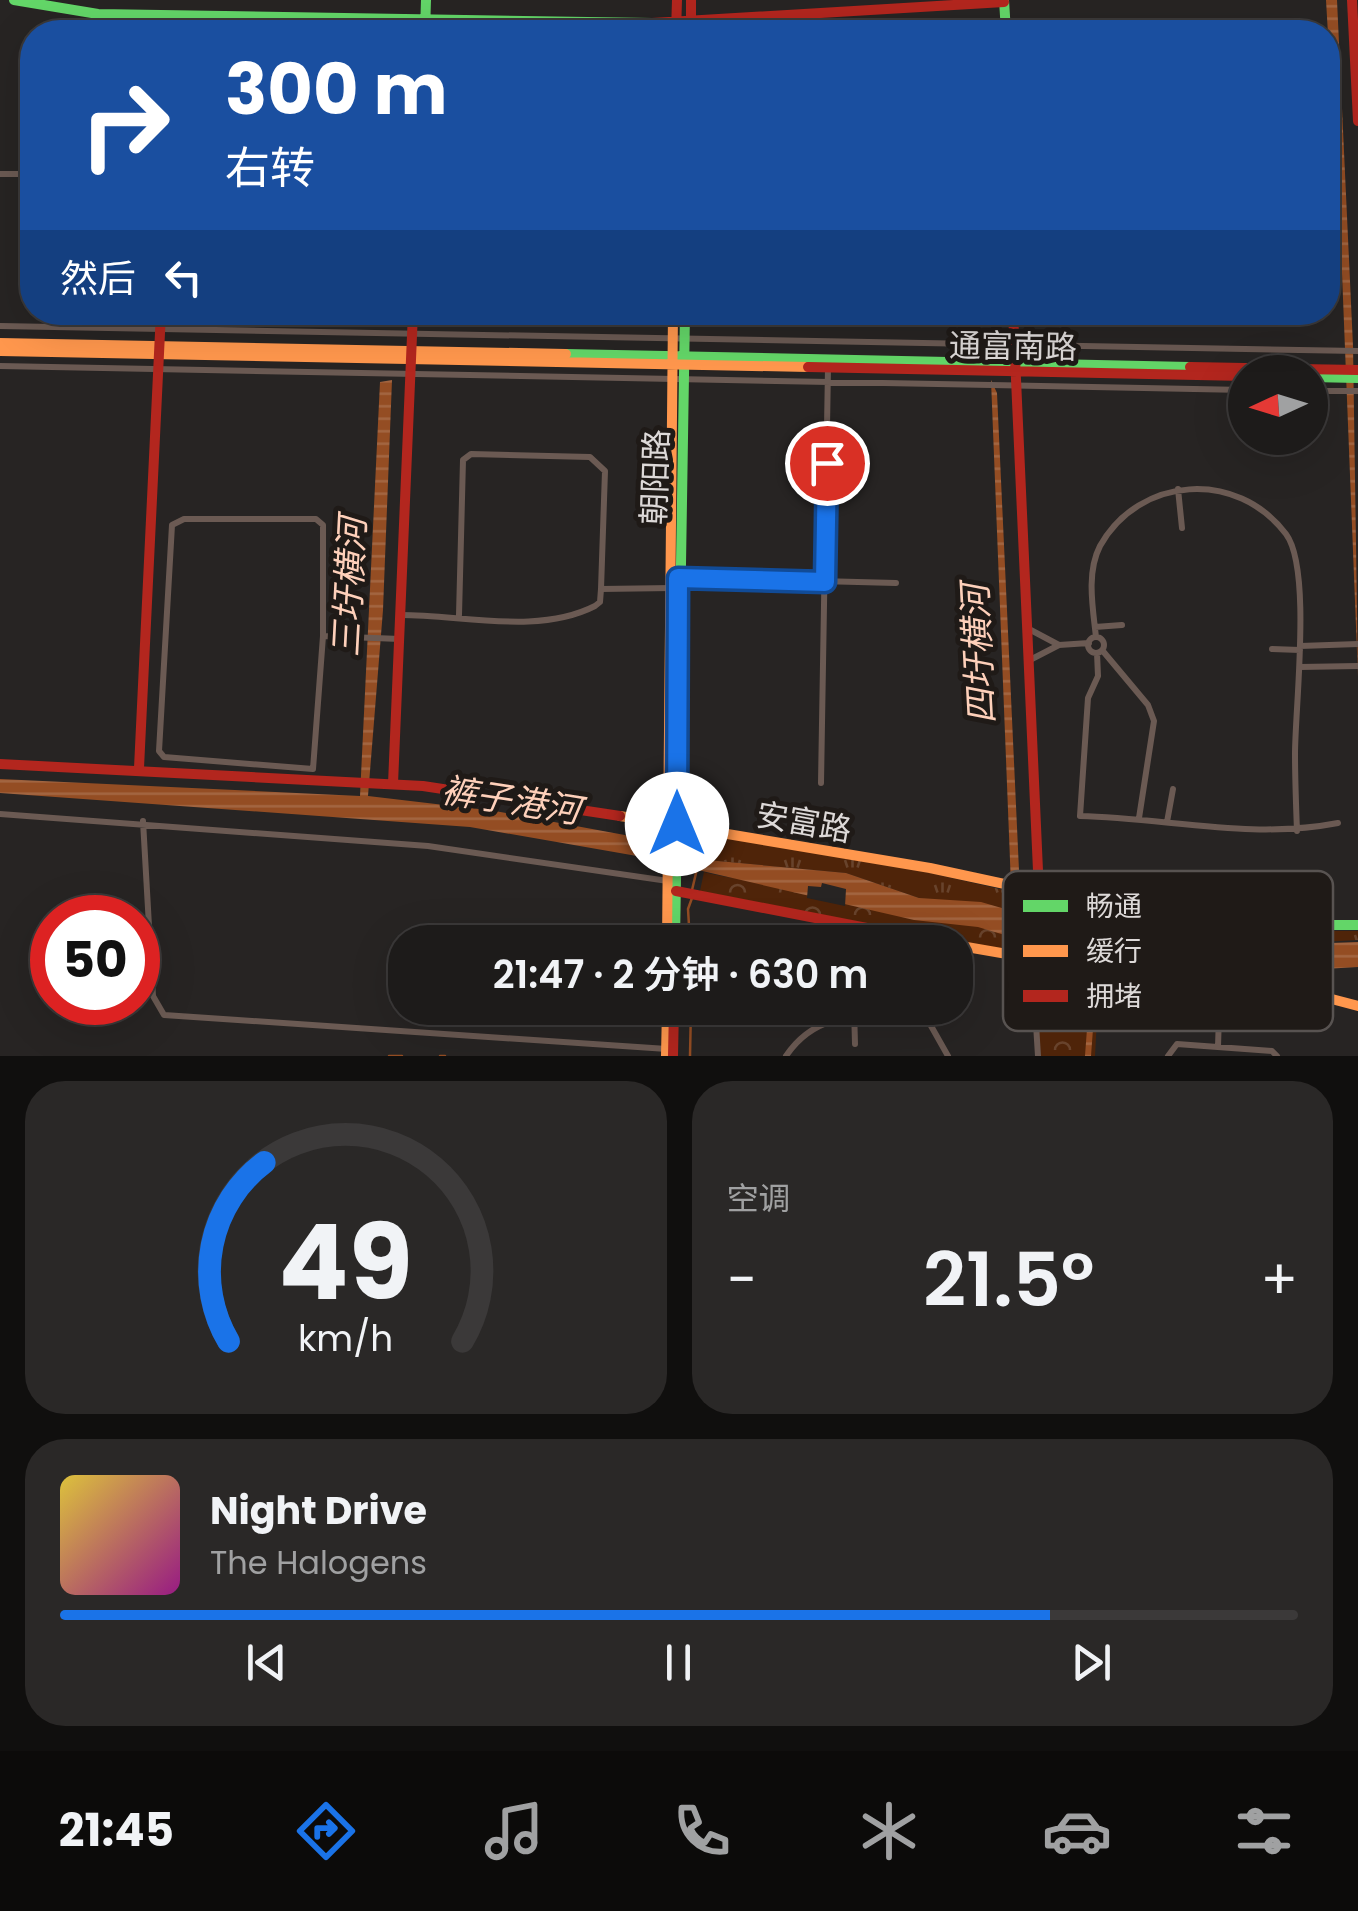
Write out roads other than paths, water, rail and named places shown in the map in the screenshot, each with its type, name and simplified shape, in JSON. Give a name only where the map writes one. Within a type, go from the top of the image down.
[{"type":"street","points":[[14,0],[63,12],[390,20]]},
{"type":"street","points":[[1352,0],[1358,121]]},
{"type":"street","points":[[784,20],[1004,1]]},
{"type":"street","points":[[170,16],[170,20]]},
{"type":"street","points":[[139,768],[160,325]]},
{"type":"street","points":[[394,784],[413,325]]},
{"type":"street","name":"朝阳路","points":[[671,874],[678,380],[675,325]]},
{"type":"street","name":"朝阳路","points":[[678,339],[682,325]]},
{"type":"street","points":[[1014,325],[1038,871]]},
{"type":"street","points":[[0,326],[1358,351]]},
{"type":"street","name":"通富南路","points":[[0,343],[160,350],[1352,374]]},
{"type":"street","name":"通富南路","points":[[0,351],[160,350]]},
{"type":"street","points":[[821,782],[828,362]]},
{"type":"street","points":[[0,366],[1228,390]]},
{"type":"street","name":"通富南路","points":[[1015,367],[1228,375]]},
{"type":"street","points":[[1328,391],[1358,391]]},
{"type":"street","points":[[401,615],[555,620],[595,606],[601,589],[605,471],[600,462],[590,457],[471,454],[463,460],[459,615]]},
{"type":"street","points":[[1178,489],[1182,528]]},
{"type":"street","points":[[1139,818],[1154,721],[1148,705],[1100,652],[1090,650],[1095,627],[1092,589],[1098,549],[1124,513],[1178,489],[1219,492],[1254,505],[1288,536],[1298,584],[1300,648],[1295,754],[1297,830]]},
{"type":"street","points":[[184,519],[316,520],[323,525],[323,636],[313,769],[164,757],[159,751],[172,525],[184,519]]},
{"type":"street","points":[[601,589],[674,583],[896,583]]},
{"type":"street","points":[[1095,627],[1122,625]]},
{"type":"street","points":[[1026,628],[1058,645]]},
{"type":"street","points":[[323,636],[400,639]]},
{"type":"street","points":[[1028,660],[1058,645],[1092,640],[1104,643],[1098,676],[1088,698],[1080,816],[1139,818],[1234,832],[1297,830],[1338,822]]},
{"type":"street","points":[[1272,649],[1357,644]]},
{"type":"street","points":[[1300,668],[1357,666]]},
{"type":"street","name":"安富路","points":[[0,764],[139,768],[394,784],[673,823],[1003,885]]},
{"type":"street","points":[[1168,822],[1173,788]]},
{"type":"street","points":[[0,814],[143,821],[428,846],[671,874]]},
{"type":"street","points":[[143,821],[153,996],[164,1016],[670,1053],[670,1025]]},
{"type":"street","points":[[671,874],[676,892],[675,925]]},
{"type":"street","points":[[668,925],[671,874]]},
{"type":"street","points":[[676,892],[846,925]]},
{"type":"street","points":[[973,949],[1003,955]]},
{"type":"street","points":[[1333,1000],[1358,1006]]},
{"type":"street","points":[[786,1056],[801,1033],[821,1025]]},
{"type":"street","points":[[854,1025],[855,1044]]},
{"type":"street","points":[[931,1025],[948,1056]]},
{"type":"street","points":[[1036,1031],[1038,1056]]},
{"type":"street","points":[[1218,1031],[1218,1047]]},
{"type":"street","points":[[1168,1056],[1177,1044],[1272,1050],[1278,1056]]},
{"type":"waterway","points":[[692,890],[697,869]]},
{"type":"waterway","points":[[689,925],[692,898]]},
{"type":"waterway","points":[[690,1056],[691,1025]]},
{"type":"waterway","points":[[389,1056],[402,1056]]},
{"type":"waterway","points":[[440,1056],[445,1056]]},
{"type":"water label","name":"三圩横河","points":[[349,587]]},
{"type":"water label","name":"四圩横河","points":[[978,654]]},
{"type":"water label","name":"裤子港河","points":[[511,800]]}]
